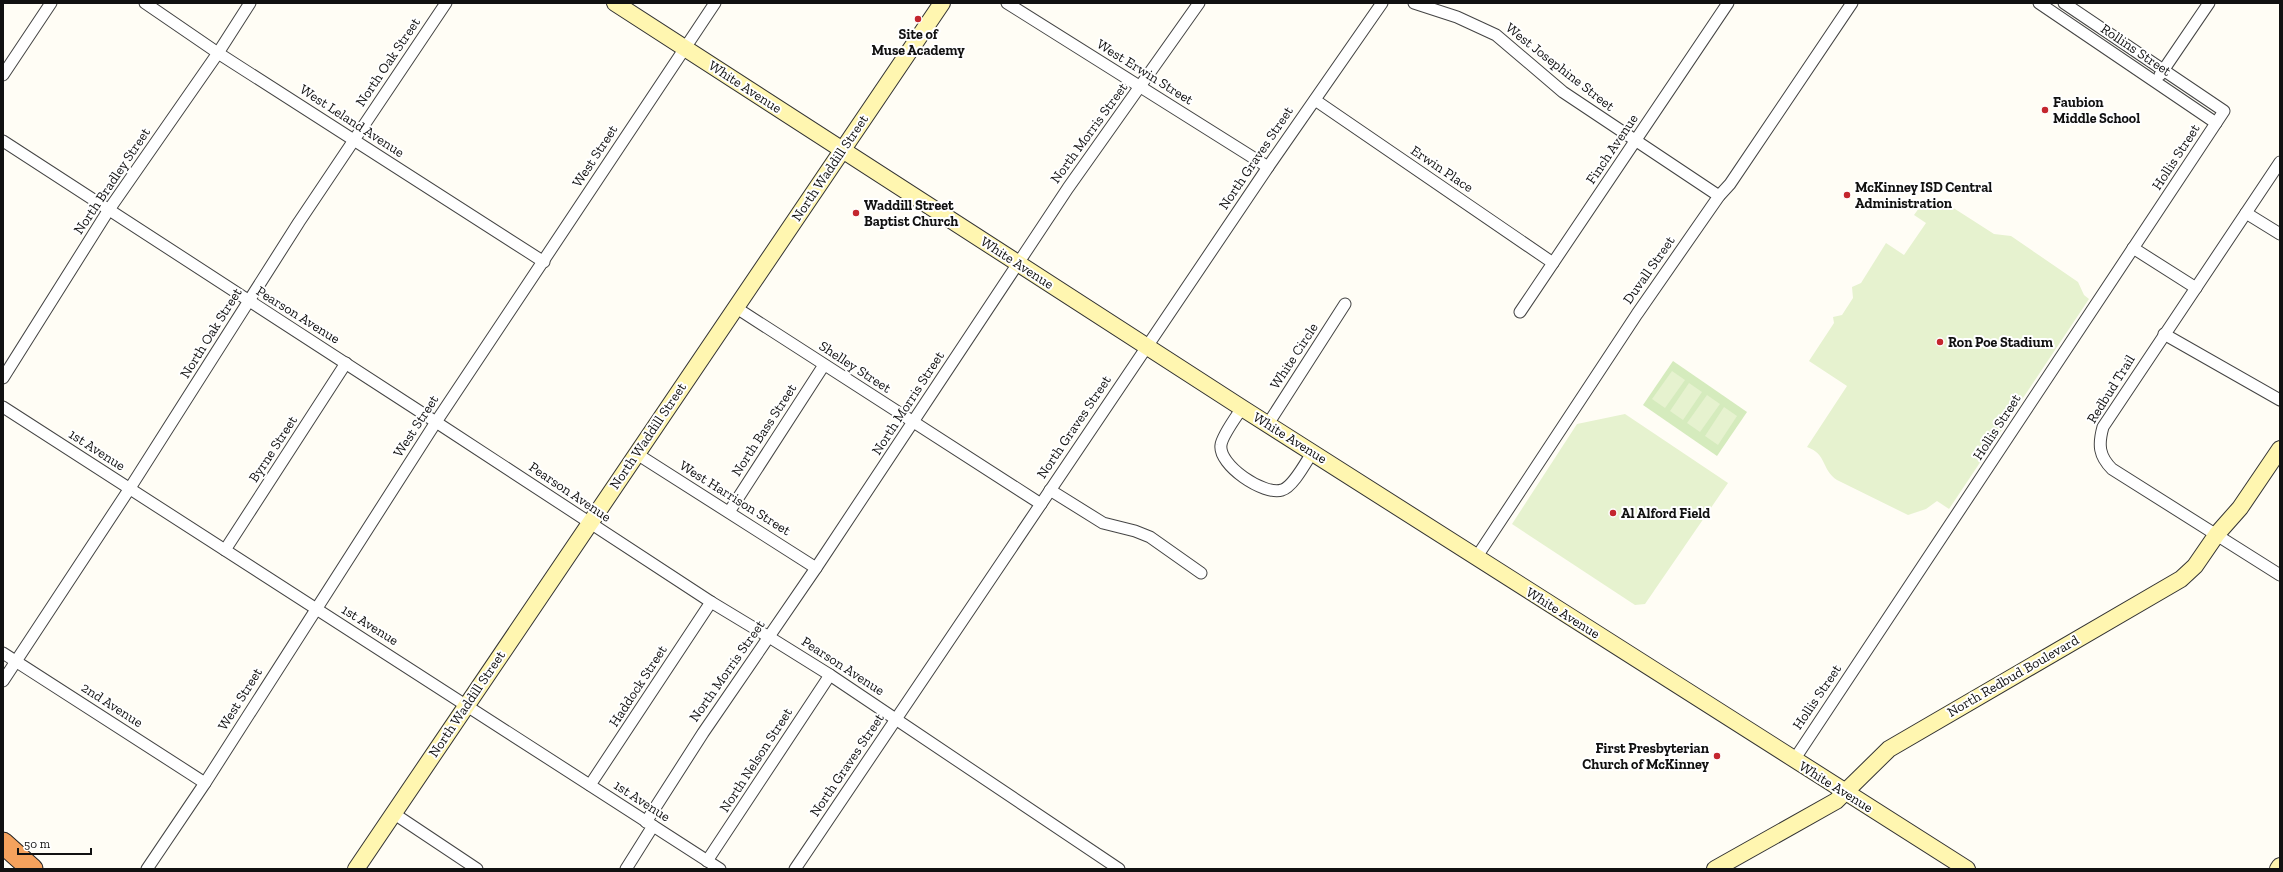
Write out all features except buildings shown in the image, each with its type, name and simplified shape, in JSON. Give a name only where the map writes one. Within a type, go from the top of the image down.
[{"type":"highway","points":[[3,843],[32,869]]},
{"type":"street","points":[[3,75],[51,3]]},
{"type":"street","name":"West Leland Avenue","points":[[145,3],[218,53],[544,262]]},
{"type":"street","name":"North Bradley Street","points":[[3,378],[108,211],[218,53],[250,3]]},
{"type":"street","name":"North Oak Street","points":[[3,681],[130,488],[248,302],[446,3]]},
{"type":"street","name":"White Avenue","points":[[615,3],[1017,264],[1312,453],[1967,869]]},
{"type":"street","name":"West Street","points":[[147,869],[205,783],[315,608],[436,422],[686,49],[715,3]]},
{"type":"street","name":"North Waddill Street","points":[[356,869],[637,454],[734,307],[942,3]]},
{"type":"street","name":"West Erwin Street","points":[[1007,3],[1268,167]]},
{"type":"street","name":"North Morris Street","points":[[626,869],[650,824],[703,733],[816,568],[1068,188],[1199,3]]},
{"type":"street","name":"West Josephine Street","points":[[1414,3],[1457,17],[1496,35],[1563,92],[1635,142],[1719,196]]},
{"type":"street","name":"Finch Avenue","points":[[1520,312],[1728,3]]},
{"type":"street","name":"Duvall Street","points":[[1476,558],[1637,314],[1719,196],[1730,184],[1852,3]]},
{"type":"street","name":"Rollins Street","points":[[2039,3],[2216,123]]},
{"type":"street","name":"Rollins Street","points":[[2064,3],[2224,111]]},
{"type":"street","points":[[2156,82],[2209,3]]},
{"type":"street","name":"North Graves Street","points":[[795,869],[1379,4]]},
{"type":"street","name":"Erwin Place","points":[[1315,100],[1553,263]]},
{"type":"street","name":"Hollis Street","points":[[1794,760],[2224,111]]},
{"type":"street","name":"Pearson Avenue","points":[[3,141],[248,302],[346,363],[589,524],[710,602],[770,636],[896,718],[1119,869]]},
{"type":"street","name":"Redbud Trail","points":[[2280,162],[2103,427],[2099,445],[2100,454],[2112,469],[2280,575]]},
{"type":"street","points":[[2246,213],[2280,234]]},
{"type":"street","points":[[2133,248],[2196,288]]},
{"type":"street","name":"White Circle","points":[[1268,424],[1345,304]]},
{"type":"street","name":"Shelley Street","points":[[734,307],[1041,504]]},
{"type":"street","points":[[2164,334],[2280,400]]},
{"type":"street","name":"Byrne Street","points":[[226,550],[346,363]]},
{"type":"street","name":"North Bass Street","points":[[729,512],[824,365]]},
{"type":"street","name":"1st Avenue","points":[[3,407],[720,869]]},
{"type":"street","points":[[1242,408],[1221,444],[1221,453],[1225,460],[1238,473],[1255,483],[1272,490],[1281,491],[1289,486],[1312,453]]},
{"type":"street","name":"North Redbud Boulevard","points":[[1715,869],[1846,793],[1888,749],[2181,579],[2195,566],[2217,534],[2240,508],[2280,449]]},
{"type":"street","name":"West Harrison Street","points":[[637,454],[816,568]]},
{"type":"street","points":[[1050,490],[1103,523],[1150,537],[1201,573]]},
{"type":"street","name":"Haddock Street","points":[[590,785],[710,602]]},
{"type":"street","name":"2nd Avenue","points":[[3,653],[205,783]]},
{"type":"street","name":"North Nelson Street","points":[[707,861],[830,675]]},
{"type":"street","points":[[393,813],[477,869]]},
{"type":"green space","name":"Ron Poe Stadium","points":[[1941,200],[1994,234],[2011,236],[2078,282],[2084,295],[2089,299],[1949,509],[1937,501],[1926,509],[1908,515],[1837,480],[1828,471],[1818,454],[1807,447],[1847,386],[1809,361],[1834,323],[1833,317],[1842,315],[1853,298],[1852,287],[1861,283],[1886,243],[1904,255],[1926,223],[1914,215],[1924,201],[1935,208]]},
{"type":"green space","points":[[1673,361],[1747,412],[1717,456],[1643,405]]},
{"type":"green space","points":[[1672,371],[1685,380],[1665,408],[1652,399]]},
{"type":"green space","points":[[1689,383],[1702,392],[1683,420],[1670,411]]},
{"type":"green space","points":[[1707,395],[1720,404],[1700,432],[1687,423]]},
{"type":"green space","points":[[1724,407],[1737,416],[1718,445],[1705,436]]},
{"type":"green space","name":"Al Alford Field","points":[[1625,414],[1728,483],[1645,604],[1635,605],[1512,524],[1577,424]]},
{"type":"place","name":"Site of Muse Academy","points":[[918,19]]},
{"type":"place","name":"Faubion Middle School","points":[[2045,110]]},
{"type":"place","name":"McKinney ISD Central Administration","points":[[1847,195]]},
{"type":"place","name":"Waddill Street Baptist Church","points":[[856,213]]},
{"type":"place","name":"Ron Poe Stadium","points":[[1940,342]]},
{"type":"place","name":"Al Alford Field","points":[[1613,513]]},
{"type":"place","name":"First Presbyterian Church of McKinney","points":[[1717,756]]}]
